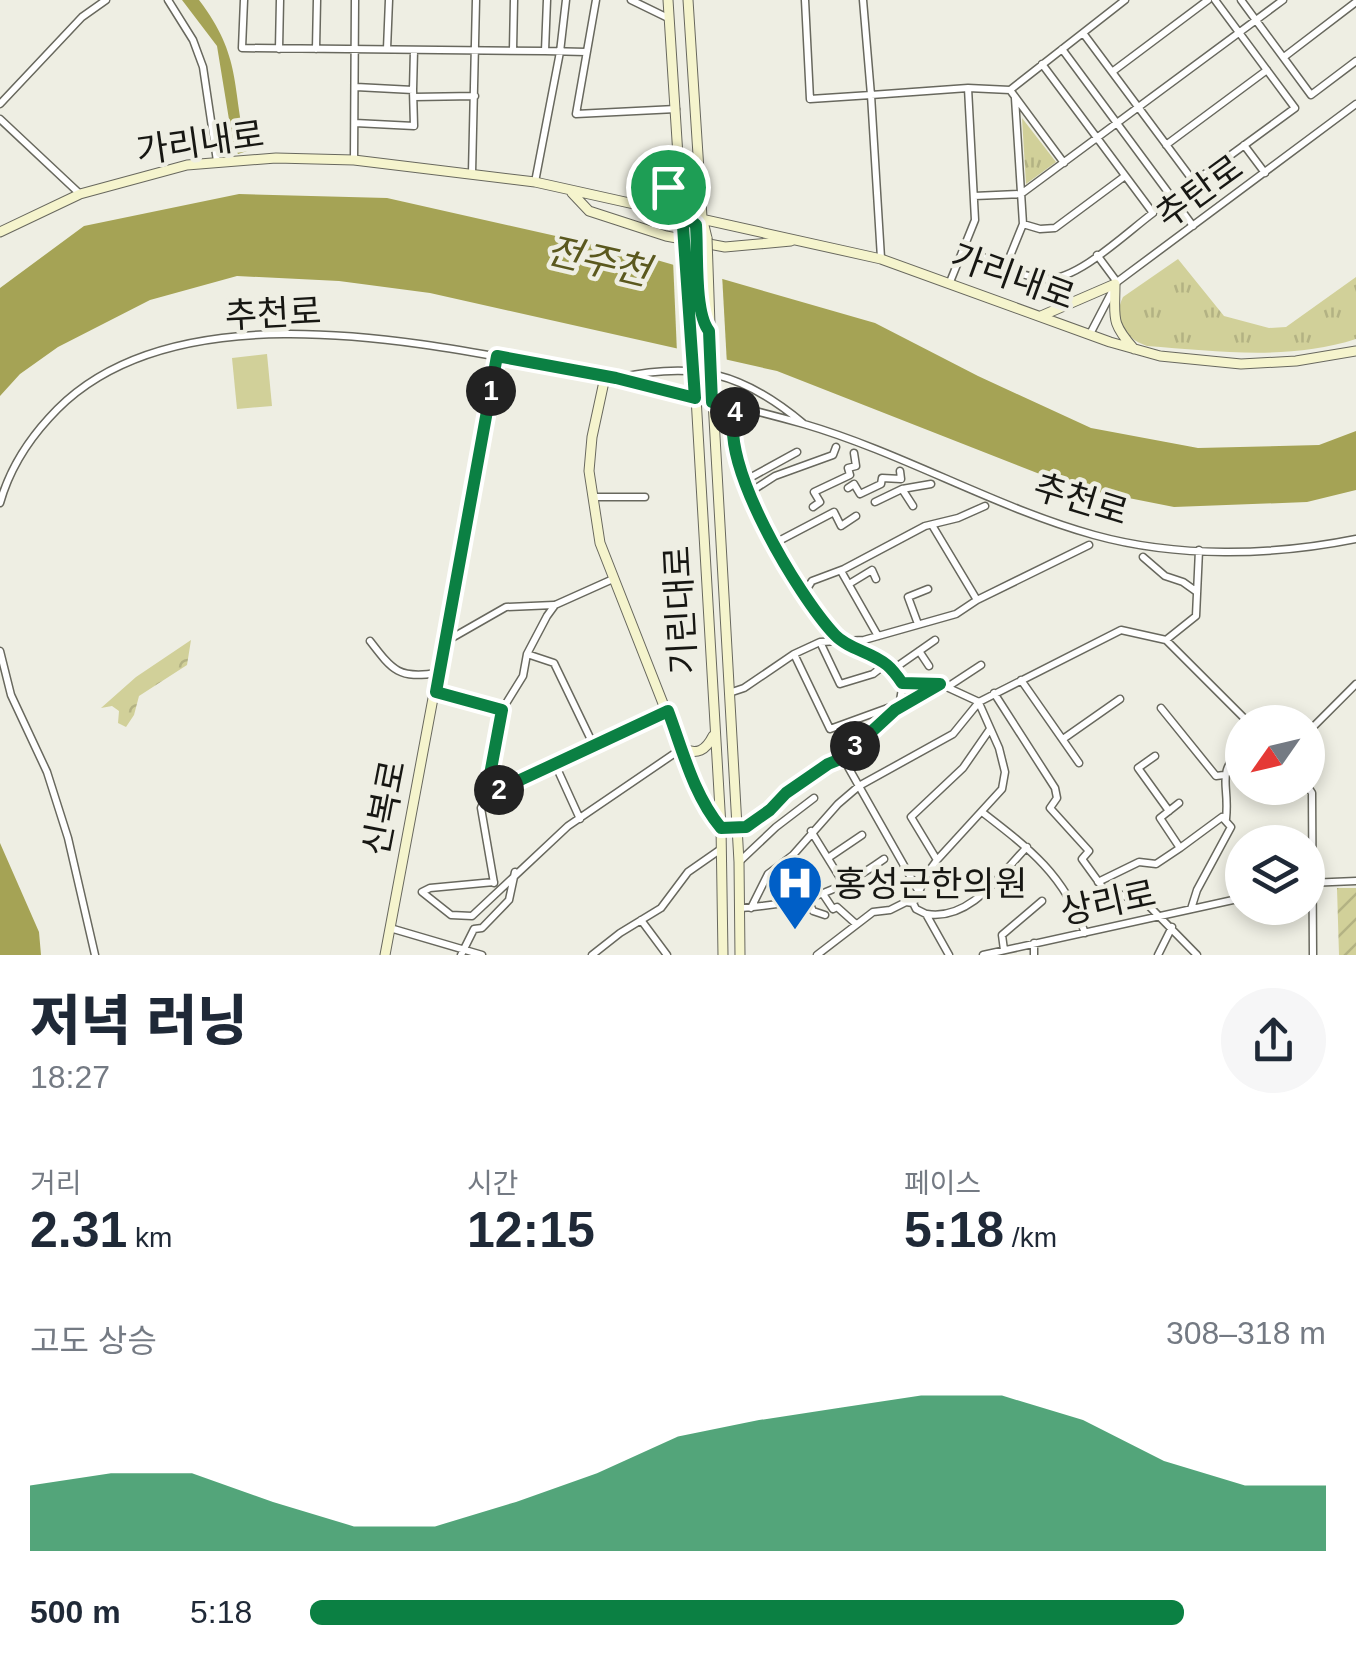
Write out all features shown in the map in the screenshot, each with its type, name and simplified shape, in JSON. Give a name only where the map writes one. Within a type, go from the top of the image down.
[{"type":"street","points":[[0,104],[82,17],[106,0]]},
{"type":"street","points":[[168,0],[193,40],[202,68],[217,161]]},
{"type":"street","points":[[244,0],[242,48],[586,52]]},
{"type":"street","points":[[279,49],[280,0]]},
{"type":"street","points":[[316,49],[317,0]]},
{"type":"street","points":[[354,0],[354,160]]},
{"type":"street","points":[[387,49],[389,0]]},
{"type":"street","points":[[472,173],[476,0]]},
{"type":"street","points":[[513,50],[514,0]]},
{"type":"street","points":[[545,51],[547,0]]},
{"type":"street","points":[[535,182],[566,0]]},
{"type":"street","points":[[596,0],[576,114],[677,109]]},
{"type":"street","points":[[631,0],[669,18]]},
{"type":"street","name":"기린대로","points":[[668,0],[721,828],[723,955]]},
{"type":"street","name":"기린대로","points":[[688,0],[702,237],[712,328],[712,402],[736,828],[746,908],[740,955]]},
{"type":"street","points":[[806,0],[810,98],[968,88],[1010,90],[1125,0]]},
{"type":"street","points":[[863,0],[881,259]]},
{"type":"street","points":[[1083,33],[1166,145],[1194,182],[1295,108],[1211,0],[1112,72]]},
{"type":"street","points":[[1241,0],[1312,94],[1356,61]]},
{"type":"street","points":[[974,196],[1021,194],[1284,0]]},
{"type":"street","points":[[1284,57],[1356,2]]},
{"type":"street","points":[[1062,49],[1193,226]]},
{"type":"street","points":[[355,123],[414,126],[414,50]]},
{"type":"street","points":[[964,248],[1024,274],[1047,279],[1067,276],[1152,214],[1042,64]]},
{"type":"street","points":[[1166,145],[1267,70]]},
{"type":"street","points":[[356,88],[474,96]]},
{"type":"street","points":[[950,282],[975,220],[968,88]]},
{"type":"street","points":[[1010,90],[1064,163]]},
{"type":"street","points":[[1006,266],[1023,224],[1015,98]]},
{"type":"street","name":"추탄로","points":[[1090,334],[1116,283],[1356,104]]},
{"type":"street","points":[[0,119],[80,194]]},
{"type":"street","points":[[1244,145],[1265,174]]},
{"type":"street","name":"가리내로","points":[[0,232],[80,194],[146,174],[217,161],[354,160],[535,182],[881,259],[1134,350],[1185,360],[1241,364],[1296,361],[1356,351]]},
{"type":"street","points":[[654,206],[680,168]]},
{"type":"street","points":[[1023,224],[1055,228],[1125,176]]},
{"type":"street","points":[[572,193],[589,211],[666,236],[725,247],[792,240]]},
{"type":"street","name":"기린대로","points":[[682,212],[702,237]]},
{"type":"street","points":[[1097,255],[1116,283],[1112,311],[1116,325],[1134,350]]},
{"type":"street","points":[[1041,316],[1116,283]]},
{"type":"street","name":"추천로","points":[[0,503],[24,450],[54,412],[96,377],[154,352],[241,337],[341,335],[424,343],[497,356],[610,378],[712,402],[735,412],[805,424],[1094,535],[1252,553],[1312,548],[1356,539]]},
{"type":"street","name":"신복로","points":[[385,955],[497,356]]},
{"type":"street","name":"추천로","points":[[610,378],[676,368],[742,382],[770,395],[805,424]]},
{"type":"street","points":[[610,378],[592,437],[592,497],[600,542],[694,785],[721,828],[746,827],[786,793],[843,758],[899,706],[902,683],[889,667],[838,639],[802,596],[750,492],[732,428],[735,412]]},
{"type":"street","points":[[750,492],[775,476],[834,455],[836,446]]},
{"type":"street","points":[[746,480],[796,452]]},
{"type":"street","points":[[813,507],[820,502],[814,492],[850,475],[848,468],[856,466],[854,453]]},
{"type":"street","points":[[848,488],[854,484],[860,494],[882,484],[882,478],[901,479],[900,471]]},
{"type":"street","points":[[875,502],[902,488],[931,484]]},
{"type":"street","points":[[902,488],[913,506]]},
{"type":"street","points":[[592,497],[644,497]]},
{"type":"street","points":[[802,596],[812,580],[840,571],[885,545],[985,506]]},
{"type":"street","points":[[773,544],[834,512],[840,526],[856,516]]},
{"type":"street","points":[[932,525],[977,600]]},
{"type":"street","points":[[728,694],[820,642],[864,640],[956,614],[1088,545]]},
{"type":"street","points":[[1166,640],[1196,616],[1200,550]]},
{"type":"street","name":"추천로","points":[[1143,556],[1165,576],[1198,592]]},
{"type":"street","points":[[849,584],[872,570],[876,579]]},
{"type":"street","points":[[840,571],[878,636]]},
{"type":"street","points":[[443,643],[506,607],[556,605],[613,579]]},
{"type":"street","points":[[918,624],[908,597],[928,590]]},
{"type":"street","points":[[494,894],[481,808],[502,710],[524,676],[528,654],[556,605]]},
{"type":"street","points":[[746,908],[768,874],[793,854],[859,786],[954,734],[979,702],[994,693],[1122,630],[1166,640],[1231,705]]},
{"type":"street","points":[[820,642],[840,684],[889,667],[935,640]]},
{"type":"street","points":[[370,641],[390,666],[410,677],[437,673]]},
{"type":"street","points":[[0,650],[11,696],[47,772],[68,838],[95,955]]},
{"type":"street","points":[[919,652],[928,666]]},
{"type":"street","points":[[528,654],[554,662],[594,746]]},
{"type":"street","points":[[794,654],[830,730],[899,706],[982,665]]},
{"type":"street","points":[[1021,680],[1080,763]]},
{"type":"street","points":[[902,683],[944,685],[979,702],[1005,772],[1002,789],[937,860],[913,903]]},
{"type":"street","points":[[1325,715],[1356,684]]},
{"type":"street","points":[[436,692],[502,710]]},
{"type":"street","points":[[994,693],[1054,788],[1057,798],[1050,808],[1089,851],[1082,859],[1098,882],[1103,888],[1148,906],[1197,955]]},
{"type":"street","points":[[1063,739],[1120,698]]},
{"type":"street","points":[[1161,708],[1216,776],[1224,775]]},
{"type":"street","points":[[486,796],[668,711]]},
{"type":"street","points":[[937,860],[911,817],[963,768],[990,728]]},
{"type":"street","points":[[682,748],[703,750],[714,734]]},
{"type":"street","points":[[494,882],[422,892],[451,916],[472,916],[515,872],[580,818],[682,748]]},
{"type":"street","points":[[1155,756],[1138,768],[1169,812]]},
{"type":"street","points":[[843,758],[919,892]]},
{"type":"street","points":[[554,764],[580,818]]},
{"type":"street","points":[[1191,909],[1197,890],[1232,830],[1226,819],[1225,772]]},
{"type":"street","points":[[739,862],[814,798]]},
{"type":"street","points":[[1179,804],[1160,818],[1180,848]]},
{"type":"street","points":[[982,812],[1028,847],[1060,882],[1074,903],[1085,934]]},
{"type":"street","points":[[1098,882],[1139,862],[1156,864],[1222,817],[1226,819]]},
{"type":"street","points":[[812,831],[846,886]]},
{"type":"street","points":[[828,858],[862,836]]},
{"type":"street","points":[[913,903],[926,914],[942,916],[974,902],[1028,847]]},
{"type":"street","points":[[592,955],[661,908],[688,872],[721,849]]},
{"type":"street","points":[[793,854],[804,871],[807,900],[813,911],[826,915]]},
{"type":"street","points":[[746,908],[807,900],[846,886],[884,859]]},
{"type":"street","points":[[463,952],[474,929],[482,928],[509,900],[515,872]]},
{"type":"street","points":[[1325,882],[1356,881]]},
{"type":"street","points":[[823,894],[833,909],[837,907],[856,924]]},
{"type":"street","points":[[1004,950],[1002,934],[1042,900]]},
{"type":"street","name":"상리로","points":[[984,955],[1225,902]]},
{"type":"street","points":[[817,955],[873,912],[913,903]]},
{"type":"street","points":[[926,914],[950,955]]},
{"type":"street","points":[[640,920],[666,955]]},
{"type":"street","points":[[1312,925],[1313,955]]},
{"type":"street","points":[[1158,955],[1172,927]]},
{"type":"street","points":[[390,928],[482,955]]},
{"type":"street","points":[[1034,943],[1034,955]]},
{"type":"green space","points":[[1022,118],[1056,162],[1026,184]]},
{"type":"green space","points":[[1178,259],[1224,316],[1269,328],[1286,327],[1356,277],[1356,339],[1304,350],[1252,353],[1139,343],[1120,320],[1123,297]]},
{"type":"green space","points":[[267,354],[272,406],[237,409],[232,358]]},
{"type":"green space","points":[[191,640],[187,665],[139,696],[126,727],[118,723],[119,711],[112,706],[101,708],[136,677]]},
{"type":"green space","points":[[1337,888],[1356,888],[1356,955],[1339,955]]},
{"type":"water","points":[[182,0],[199,0],[223,39],[234,73],[247,151],[238,154],[233,144],[217,46]]},
{"type":"water","name":"전주천","points":[[239,194],[387,198],[636,254],[875,323],[1091,428],[1198,448],[1319,445],[1356,431],[1356,490],[1307,502],[1174,507],[1073,487],[777,371],[430,293],[339,281],[237,276],[150,300],[58,347],[20,374],[0,396],[0,288],[84,226]]},
{"type":"water","points":[[0,843],[39,932],[41,955],[0,955]]},
{"type":"pier","points":[[673,260],[722,274],[727,365],[677,353]]},
{"type":"place","name":"홍성근한의원","points":[[795,932]]},
{"type":"route","points":[[668,187],[654,206],[682,212],[695,398],[616,378],[497,356],[436,692],[502,710],[486,796],[668,711],[694,785],[708,812],[721,828],[746,827],[786,793],[843,758],[895,710],[940,684],[902,683],[886,664],[838,639],[802,596],[773,544],[754,506],[732,428],[736,409],[712,402],[709,331],[704,327],[701,311],[696,225],[682,212],[680,168],[668,187]]}]
